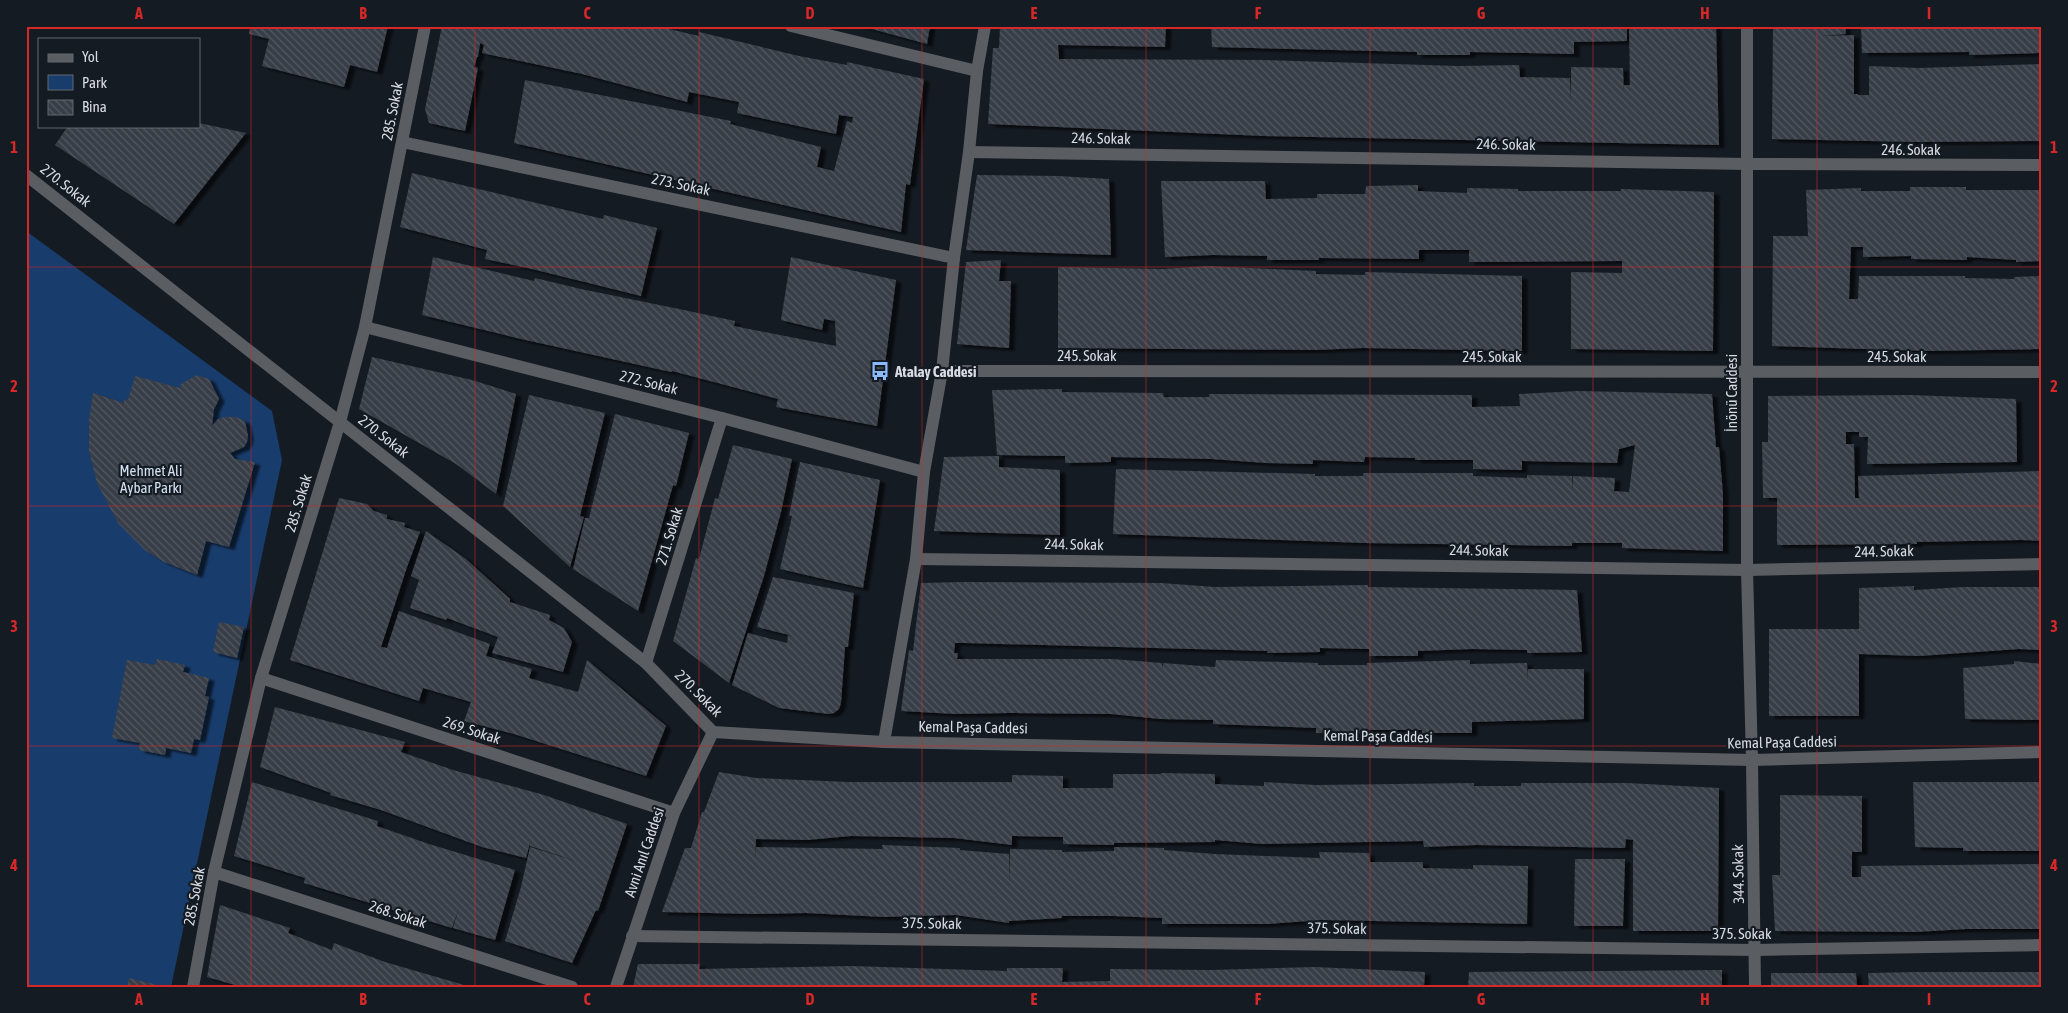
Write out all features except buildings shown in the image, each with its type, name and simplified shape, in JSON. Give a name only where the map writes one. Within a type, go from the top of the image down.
[{"type":"street","name":"285. Sokak","points":[[193,987],[214,872],[261,678],[340,422],[365,327],[425,26]]},
{"type":"street","points":[[790,26],[977,71]]},
{"type":"street","points":[[884,742],[916,559],[924,472],[942,371],[954,258],[970,152],[977,71],[985,26]]},
{"type":"street","name":"İnönü Caddesi","points":[[1748,26],[1747,570],[1752,760]]},
{"type":"street","name":"273. Sokak","points":[[402,142],[954,258]]},
{"type":"street","name":"246. Sokak","points":[[970,152],[1748,164],[2042,165]]},
{"type":"street","name":"270. Sokak","points":[[26,175],[646,663],[713,732]]},
{"type":"street","name":"272. Sokak","points":[[365,327],[722,418],[924,472]]},
{"type":"street","name":"245. Sokak","points":[[942,371],[2042,372]]},
{"type":"street","name":"271. Sokak","points":[[646,663],[722,418]]},
{"type":"street","name":"244. Sokak","points":[[916,559],[1747,570],[2042,564]]},
{"type":"street","name":"269. Sokak","points":[[261,678],[674,813]]},
{"type":"street","name":"Kemal Paşa Caddesi","points":[[713,732],[884,742],[1752,760],[2042,752]]},
{"type":"street","name":"Avni Anıl Caddesi","points":[[616,987],[674,813],[713,732]]},
{"type":"street","name":"344. Sokak","points":[[1752,760],[1755,987]]},
{"type":"street","name":"268. Sokak","points":[[214,872],[572,987]]},
{"type":"street","name":"375. Sokak","points":[[632,936],[1756,950],[2042,945]]},
{"type":"green space","name":"Mehmet Ali Aybar Parkı","points":[[26,231],[272,411],[282,460],[171,987],[26,987]]},
{"type":"place","name":"Atalay Caddesi","points":[[880,371]]}]
